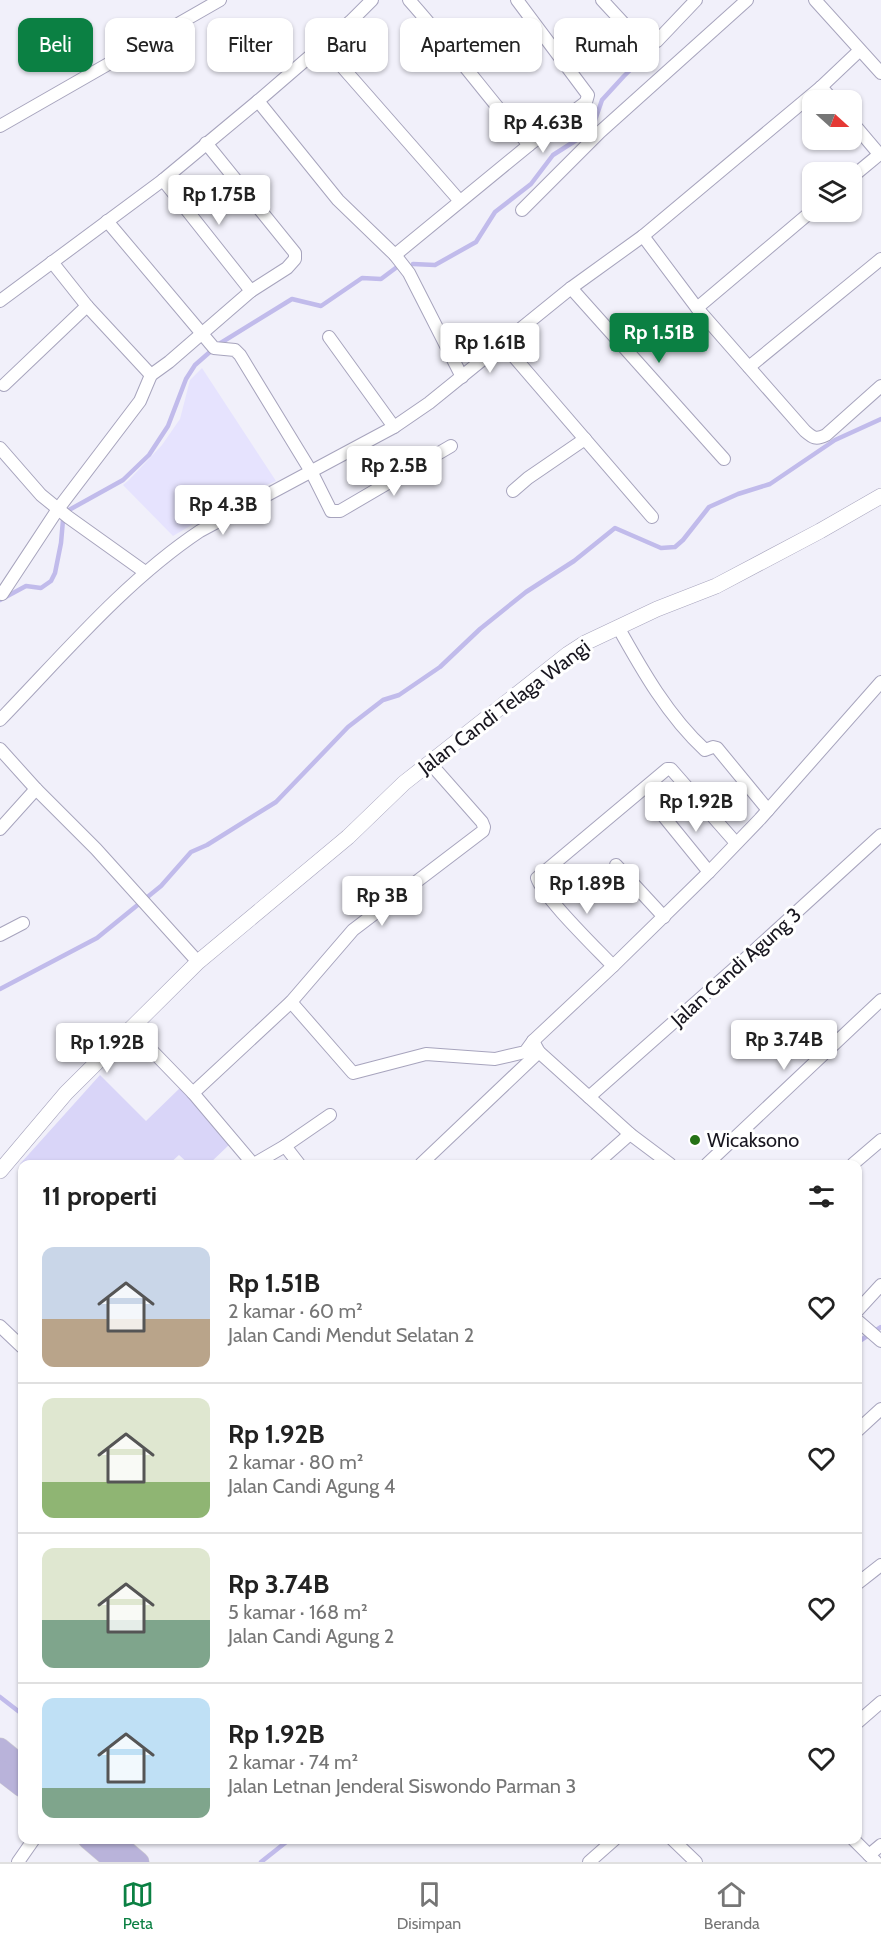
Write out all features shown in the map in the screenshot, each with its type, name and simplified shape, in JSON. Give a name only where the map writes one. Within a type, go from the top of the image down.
[{"type":"main road","points":[[0,1748],[18,1763]]},
{"type":"main road","points":[[0,1770],[18,1784]]},
{"type":"main road","points":[[94,1844],[116,1862]]},
{"type":"main road","points":[[118,1844],[139,1862]]},
{"type":"street","points":[[0,126],[220,0]]},
{"type":"street","points":[[352,18],[372,0]]},
{"type":"street","points":[[410,0],[469,69],[502,114],[530,145]]},
{"type":"street","points":[[395,255],[459,200],[586,102],[588,94],[517,0]]},
{"type":"street","points":[[602,0],[639,40],[648,45],[657,41],[696,0]]},
{"type":"street","points":[[522,210],[600,132],[747,0]]},
{"type":"street","points":[[815,0],[881,73]]},
{"type":"street","points":[[0,720],[145,572],[171,550],[200,531],[394,427],[462,377],[571,288],[644,236],[821,87],[859,51]]},
{"type":"street","points":[[0,301],[164,180],[305,61]]},
{"type":"street","points":[[347,72],[459,200]]},
{"type":"street","points":[[821,87],[824,90]]},
{"type":"street","points":[[258,101],[338,200],[395,255],[409,273],[462,377]]},
{"type":"street","points":[[862,133],[880,154],[862,169]]},
{"type":"street","points":[[2,594],[64,513],[140,401],[151,375],[169,363],[251,291],[287,268],[295,259],[295,254],[206,143]]},
{"type":"street","points":[[164,180],[251,291]]},
{"type":"street","points":[[697,308],[802,219]]},
{"type":"street","points":[[107,221],[214,348],[235,350],[240,355],[312,472],[331,511],[336,512],[451,446]]},
{"type":"street","points":[[644,236],[697,308],[805,431],[816,438],[826,435],[881,386]]},
{"type":"street","points":[[749,367],[881,259]]},
{"type":"street","points":[[52,262],[87,306],[151,375]]},
{"type":"street","points":[[571,288],[724,459]]},
{"type":"street","points":[[4,386],[87,306]]},
{"type":"street","points":[[329,337],[394,427]]},
{"type":"street","points":[[503,344],[652,517]]},
{"type":"street","points":[[513,491],[585,439]]},
{"type":"street","points":[[0,449],[41,495],[145,572]]},
{"type":"street","name":"Jalan Candi Telaga Wangi","points":[[0,1171],[66,1093],[198,962],[348,837],[404,783],[568,654],[657,609],[716,586],[881,496]]},
{"type":"street","points":[[618,627],[646,677],[691,737],[705,750],[717,748],[768,810]]},
{"type":"street","points":[[425,1160],[613,966],[709,872],[768,810],[881,682]]},
{"type":"street","points":[[0,749],[96,849],[198,962]]},
{"type":"street","points":[[193,1093],[291,1002],[320,966],[354,930],[483,831],[482,822],[430,763]]},
{"type":"street","points":[[613,966],[550,898],[539,885],[537,878],[667,769],[671,769],[736,843]]},
{"type":"street","points":[[0,829],[36,789]]},
{"type":"street","points":[[661,813],[709,872]]},
{"type":"street","name":"Jalan Candi Agung 3","points":[[589,1097],[881,835]]},
{"type":"street","points":[[616,865],[664,916]]},
{"type":"street","points":[[0,935],[23,923]]},
{"type":"street","points":[[711,1160],[881,1000]]},
{"type":"street","points":[[291,1002],[353,1073],[426,1054],[495,1059],[536,1047]]},
{"type":"street","points":[[130,1028],[193,1093],[250,1160]]},
{"type":"street","points":[[536,1047],[630,1134],[665,1160]]},
{"type":"street","points":[[260,1160],[330,1115]]},
{"type":"street","points":[[601,1160],[630,1134]]},
{"type":"street","points":[[858,1160],[881,1140]]},
{"type":"street","points":[[285,1146],[297,1160]]},
{"type":"street","points":[[862,1306],[881,1285]]},
{"type":"street","points":[[0,1326],[18,1343]]},
{"type":"street","points":[[862,1326],[880,1340]]},
{"type":"street","points":[[862,1427],[881,1410]]},
{"type":"street","points":[[862,1580],[881,1565]]},
{"type":"street","points":[[862,1719],[881,1702]]},
{"type":"street","points":[[18,1862],[31,1844]]},
{"type":"street","points":[[589,1862],[609,1844]]},
{"type":"street","points":[[677,1844],[696,1862]]},
{"type":"street","points":[[858,1844],[873,1859],[881,1845]]},
{"type":"shaded area","points":[[202,368],[276,481],[241,496],[173,536],[123,485],[162,445],[180,419],[190,380]]},
{"type":"shaded area","points":[[100,1075],[146,1121],[181,1087],[231,1143],[213,1160],[185,1160],[179,1155],[173,1160],[24,1160]]},
{"type":"waterway","points":[[413,264],[435,265],[476,242],[495,212],[531,184],[553,155],[586,134],[593,126],[602,100],[628,72]]},
{"type":"waterway","points":[[219,344],[292,299],[321,306],[362,278],[381,279],[397,267]]},
{"type":"waterway","points":[[0,600],[26,586],[41,588],[51,581],[55,573],[61,543],[63,520],[69,510],[123,480],[149,455],[168,426],[186,379],[195,365],[211,351]]},
{"type":"waterway","points":[[0,989],[97,938],[161,886],[191,852],[207,845],[276,802],[348,727],[383,700],[399,695],[440,667],[480,629],[526,592],[574,561],[615,528],[661,548],[675,547],[709,507],[738,494],[770,484],[835,440],[881,419]]},
{"type":"waterway","points":[[862,1339],[881,1327]]},
{"type":"waterway","points":[[0,1697],[18,1711]]},
{"type":"waterway","points":[[261,1862],[284,1844]]},
{"type":"place","name":"Wicaksono","points":[[695,1140]]}]
